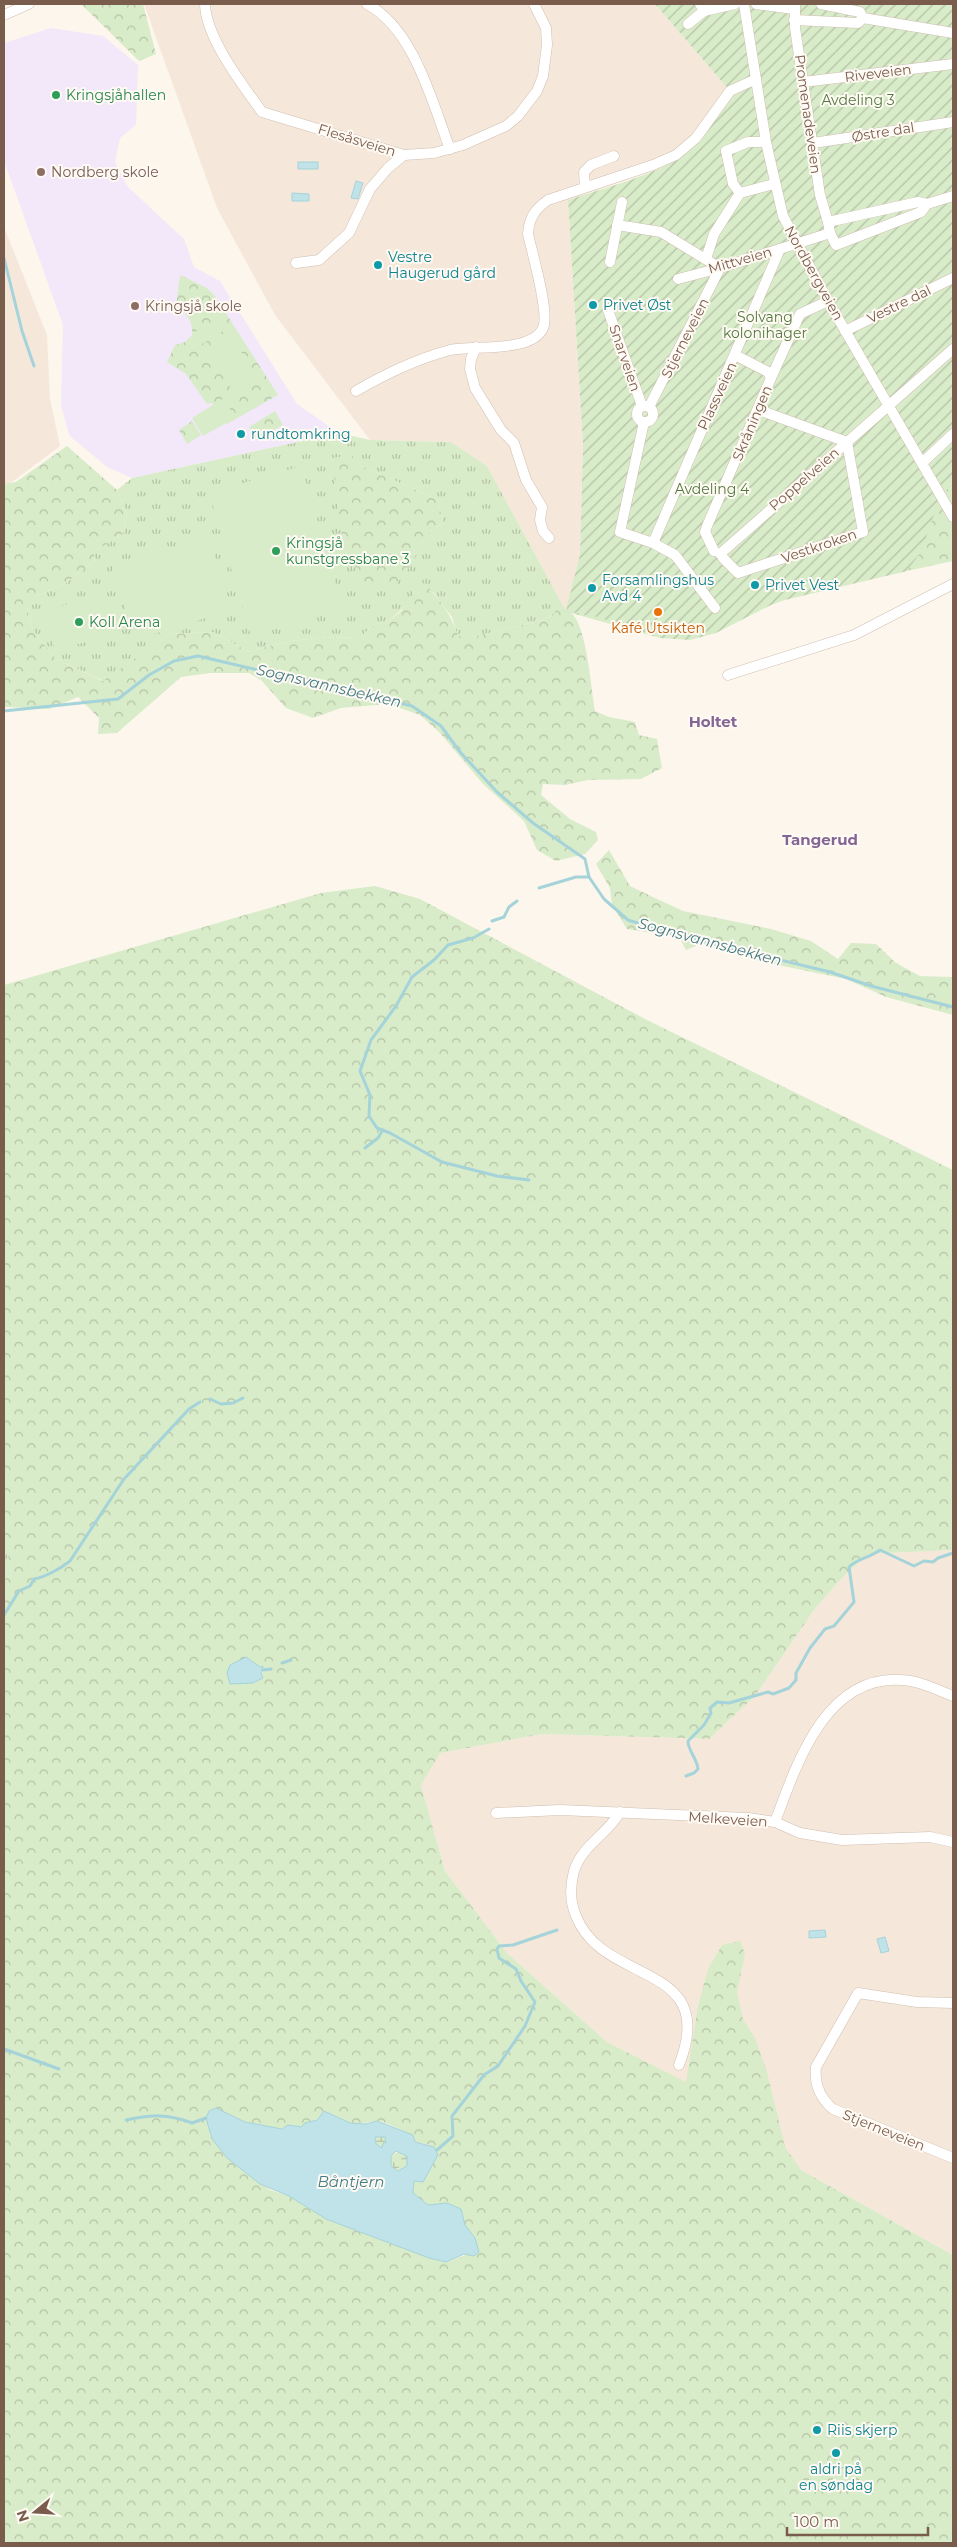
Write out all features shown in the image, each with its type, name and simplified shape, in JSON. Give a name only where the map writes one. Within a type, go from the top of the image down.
[{"type":"street","points":[[4,15],[29,4]]},
{"type":"street","name":"Flesåsveien","points":[[206,4],[207,22],[214,37],[248,93],[262,112],[404,155],[434,153],[450,149],[490,134],[506,126],[518,116],[537,91],[543,76],[547,45],[546,28],[534,4]]},
{"type":"street","points":[[367,4],[390,20],[404,38],[450,149]]},
{"type":"street","points":[[688,24],[702,7],[735,4]]},
{"type":"street","name":"Nordbergveien","points":[[744,4],[766,142],[774,184],[783,216],[796,244],[828,301],[953,516]]},
{"type":"street","points":[[756,4],[794,6]]},
{"type":"street","points":[[821,4],[860,12],[863,18]]},
{"type":"street","name":"Promenadeveien","points":[[794,6],[794,20],[820,195],[829,228]]},
{"type":"street","points":[[794,20],[858,23],[863,18]]},
{"type":"street","points":[[863,18],[953,33]]},
{"type":"street","name":"Riveveien","points":[[803,82],[953,64]]},
{"type":"street","points":[[356,391],[377,378],[452,350],[525,343],[537,337],[544,327],[545,312],[528,234],[529,224],[539,206],[548,200],[585,186],[653,165],[676,154],[696,138],[730,90],[756,79]]},
{"type":"street","name":"Østre dal","points":[[812,143],[953,122]]},
{"type":"street","points":[[740,194],[733,184],[726,151],[748,142],[766,142]]},
{"type":"street","points":[[296,263],[319,260],[349,233],[370,189],[388,168],[404,155]]},
{"type":"street","points":[[585,186],[584,172],[591,165],[614,156]]},
{"type":"street","points":[[706,258],[714,234],[740,194],[774,184]]},
{"type":"street","name":"Mittveien","points":[[678,279],[796,244],[829,228],[918,202],[927,204],[953,196]]},
{"type":"street","points":[[610,262],[622,202]]},
{"type":"street","name":"Mittveien","points":[[829,228],[836,244],[921,212],[927,204]]},
{"type":"street","points":[[617,225],[661,232],[720,268]]},
{"type":"street","name":"Plassveien","points":[[653,543],[780,249]]},
{"type":"street","name":"Stjerneveien","points":[[646,407],[720,268]]},
{"type":"street","name":"Vestre dal","points":[[845,331],[953,278]]},
{"type":"street","name":"Skråningen","points":[[719,554],[705,532],[707,526],[800,314],[828,301]]},
{"type":"street","name":"Snarveien","points":[[608,310],[646,407],[637,413],[640,420],[644,422],[620,532],[653,543]]},
{"type":"street","points":[[476,347],[471,359],[473,383],[501,430],[514,443],[526,480],[542,507],[540,520],[542,531],[549,538]]},
{"type":"street","name":"Poppelveien","points":[[719,554],[953,349]]},
{"type":"street","name":"Skråningen","points":[[735,355],[768,372],[771,378]]},
{"type":"street","points":[[759,410],[847,442]]},
{"type":"street","points":[[922,463],[953,434]]},
{"type":"street","name":"Vestkroken","points":[[719,554],[738,573],[863,532],[847,442]]},
{"type":"street","points":[[653,543],[675,555],[715,608]]},
{"type":"street","points":[[728,674],[854,636],[953,584]]},
{"type":"street","points":[[775,1822],[797,1762],[812,1735],[824,1718],[854,1691],[881,1681],[902,1680],[953,1696]]},
{"type":"street","name":"Melkeveien","points":[[496,1813],[560,1810],[748,1818],[775,1822],[800,1833],[842,1840],[930,1837],[953,1842]]},
{"type":"street","points":[[620,1812],[579,1860],[572,1879],[572,1904],[581,1927],[592,1942],[614,1959],[664,1982],[678,1995],[687,2016],[688,2034],[679,2065]]},
{"type":"street","name":"Stjerneveien","points":[[953,2003],[917,2002],[858,1993],[838,2025],[816,2067],[815,2074],[817,2088],[826,2103],[833,2110],[953,2158]]},
{"type":"shaded area","points":[[144,4],[655,4],[730,91],[707,131],[689,151],[655,170],[568,200],[583,444],[580,555],[566,611],[487,466],[451,442],[370,440],[275,315],[217,208]]},
{"type":"shaded area","points":[[51,28],[103,36],[138,65],[136,125],[120,138],[115,162],[127,186],[184,239],[194,267],[220,281],[297,404],[339,433],[132,478],[107,467],[69,435],[61,405],[63,325],[4,161],[4,43]]},
{"type":"shaded area","points":[[4,227],[47,335],[50,399],[60,446],[4,488]]},
{"type":"shaded area","points":[[953,1550],[953,2255],[801,2170],[713,2096],[607,2042],[507,1953],[445,1871],[421,1785],[439,1753],[542,1734],[709,1739],[755,1696],[814,1610],[842,1578],[868,1554]]},
{"type":"green space","points":[[81,4],[143,4],[156,54],[139,61]]},
{"type":"green space","name":"Solvang kolonihager","points":[[655,4],[953,4],[953,483],[941,495],[921,552],[907,571],[785,600],[771,605],[716,633],[690,640],[660,638],[594,616],[566,611],[580,555],[583,444],[568,200],[631,180],[663,167],[689,151],[712,123],[730,91]]},
{"type":"green space","points":[[180,275],[207,288],[215,296],[278,395],[227,424],[212,403],[207,404],[186,374],[167,362],[175,345],[185,342],[192,335],[188,318],[176,306]]},
{"type":"green space","points":[[220,317],[227,329],[202,344],[195,332]]},
{"type":"green space","points":[[231,335],[259,382],[236,397],[207,350]]},
{"type":"green space","points":[[224,398],[235,418],[203,436],[192,418]]},
{"type":"green space","points":[[275,411],[283,425],[257,440],[249,427]]},
{"type":"green space","points":[[192,421],[201,435],[187,444],[179,430]]},
{"type":"green space","points":[[339,433],[370,440],[451,442],[487,466],[566,611],[559,607],[550,617],[531,623],[472,637],[458,637],[452,617],[433,592],[415,591],[410,601],[389,621],[374,624],[360,638],[331,637],[304,639],[276,644],[249,652],[213,632],[170,634],[104,681],[56,659],[33,631],[27,606],[43,593],[66,583],[96,560],[93,552],[123,534],[127,515],[117,490],[132,478]],"holes":[[[351,456],[364,467],[438,500],[443,523],[430,532]]]},
{"type":"green space","points":[[67,446],[117,490],[127,515],[123,534],[93,552],[96,560],[66,583],[43,593],[27,607],[33,631],[56,659],[103,681],[170,634],[213,632],[249,652],[276,644],[304,639],[331,637],[360,638],[374,624],[389,621],[400,612],[422,582],[444,606],[458,636],[472,637],[550,617],[559,607],[566,610],[580,555],[660,638],[571,613],[581,630],[585,644],[595,711],[609,717],[635,722],[639,735],[657,739],[662,768],[641,779],[588,780],[565,785],[543,784],[541,795],[570,819],[596,832],[598,840],[585,854],[556,861],[537,850],[524,821],[483,784],[440,733],[420,715],[388,704],[341,708],[313,718],[286,708],[261,680],[249,673],[210,673],[181,677],[117,733],[98,734],[99,718],[78,697],[49,709],[4,707],[4,484],[16,482]]},
{"type":"green space","points":[[351,455],[364,467],[438,500],[443,523],[430,532],[411,565],[395,586],[364,590],[341,532],[332,458]]},
{"type":"green space","name":"Kringsjå kunstgressbane 3","points":[[301,466],[343,608],[251,636],[209,493]]},
{"type":"green space","points":[[953,483],[953,561],[879,577],[941,495]]},
{"type":"green space","points":[[209,537],[232,610],[135,640],[112,567]]},
{"type":"green space","name":"Koll Arena","points":[[103,594],[115,633],[55,651],[44,611]]},
{"type":"green space","points":[[609,850],[630,886],[683,911],[771,929],[811,941],[838,959],[851,943],[876,944],[896,963],[920,976],[953,977],[953,1015],[886,997],[846,979],[758,961],[717,946],[701,944],[686,950],[679,937],[627,929],[612,905],[610,888],[596,864]]},
{"type":"green space","points":[[375,886],[420,899],[647,1020],[953,1170],[953,1550],[868,1554],[842,1578],[814,1610],[755,1696],[709,1739],[542,1734],[440,1753],[421,1785],[445,1871],[507,1953],[607,2042],[686,2082],[698,2006],[708,1969],[722,1945],[740,1941],[745,1954],[737,1992],[743,2019],[755,2038],[767,2072],[785,2147],[801,2170],[953,2255],[953,2543],[4,2543],[4,1580],[12,1574],[9,1559],[4,1550],[4,985],[321,893]],"holes":[[[258,1666],[263,1666],[263,1672],[250,1682],[229,1682],[230,1677]],[[215,2108],[242,2121],[263,2127],[283,2128],[291,2125],[301,2128],[317,2119],[321,2114],[327,2114],[354,2124],[380,2121],[413,2135],[415,2142],[430,2145],[428,2173],[423,2182],[414,2181],[413,2193],[428,2205],[435,2205],[462,2217],[465,2225],[475,2238],[468,2254],[447,2262],[429,2258],[326,2219],[289,2196],[270,2190],[227,2158],[210,2135]]]},
{"type":"green space","points":[[4,1550],[9,1559],[12,1574],[4,1580]]},
{"type":"green space","points":[[376,2136],[385,2137],[386,2144],[378,2148],[375,2144]]},
{"type":"green space","points":[[399,2152],[407,2157],[408,2161],[403,2169],[399,2170],[391,2165],[390,2161],[395,2153]]},
{"type":"water","points":[[298,162],[318,162],[318,169],[298,169]]},
{"type":"water","points":[[356,181],[363,183],[358,199],[351,198]]},
{"type":"water","points":[[292,193],[309,194],[309,201],[292,201]]},
{"type":"water","points":[[246,1657],[260,1667],[263,1666],[261,1674],[263,1678],[253,1683],[230,1684],[227,1673],[230,1665]]},
{"type":"water","points":[[825,1930],[826,1937],[809,1938],[809,1931]]},
{"type":"water","points":[[885,1937],[889,1951],[881,1953],[877,1939]]},
{"type":"water","name":"Båntjern","points":[[216,2108],[245,2122],[282,2129],[288,2125],[301,2127],[305,2123],[317,2120],[324,2111],[350,2123],[365,2124],[377,2121],[413,2135],[415,2142],[434,2147],[438,2155],[423,2182],[414,2181],[413,2193],[428,2205],[447,2203],[461,2209],[465,2225],[475,2238],[479,2252],[474,2256],[464,2254],[446,2262],[429,2258],[326,2219],[289,2196],[260,2184],[227,2158],[212,2139],[206,2118],[209,2111]],"holes":[[[375,2137],[385,2137],[386,2143],[383,2143],[382,2148],[376,2144]],[[396,2151],[407,2156],[407,2166],[398,2171],[391,2166],[391,2156]]]},
{"type":"waterway","points":[[4,258],[22,331],[34,366]]},
{"type":"waterway","name":"Sognsvannsbekken","points":[[4,711],[118,699],[149,675],[174,661],[198,656],[412,706],[441,726],[460,752],[497,792],[533,823],[585,859],[589,877],[604,899],[628,920],[669,933],[830,972],[871,986],[953,1007]]},
{"type":"waterway","points":[[539,888],[576,877],[589,877]]},
{"type":"waterway","points":[[492,921],[504,917],[509,907],[517,901]]},
{"type":"waterway","points":[[489,929],[473,938],[448,945],[434,960],[412,977],[396,1006],[371,1040],[360,1071],[370,1095],[369,1116],[377,1128],[390,1133],[442,1162],[497,1176],[529,1180]]},
{"type":"waterway","points":[[365,1148],[378,1138],[382,1131]]},
{"type":"waterway","points":[[210,1399],[221,1404],[233,1403],[243,1398]]},
{"type":"waterway","points":[[4,1615],[19,1591],[30,1586],[34,1579],[52,1572],[70,1561],[124,1479],[189,1409],[200,1402]]},
{"type":"waterway","points":[[686,1776],[698,1769],[688,1741],[704,1725],[711,1713],[710,1708],[717,1702],[729,1703],[768,1692],[773,1694],[789,1688],[796,1680],[796,1673],[810,1648],[825,1629],[834,1626],[854,1602],[849,1567],[852,1564],[880,1550],[914,1566],[924,1561],[933,1562],[938,1558],[953,1553]]},
{"type":"waterway","points":[[282,1663],[291,1660]]},
{"type":"waterway","points":[[263,1670],[271,1669]]},
{"type":"waterway","points":[[437,2150],[453,2136],[452,2116],[484,2075],[498,2066],[525,2026],[535,2002],[521,1981],[516,1969],[499,1958],[497,1949],[499,1946],[513,1945],[557,1930]]},
{"type":"waterway","points":[[4,2049],[59,2069]]},
{"type":"waterway","points":[[126,2120],[167,2116],[192,2123],[206,2118]]},
{"type":"place","name":"Kringsjåhallen","points":[[56,95]]},
{"type":"place","name":"Nordberg skole","points":[[41,172]]},
{"type":"place","name":"Vestre Haugerud gård","points":[[378,265]]},
{"type":"place","name":"Privet Øst","points":[[593,305]]},
{"type":"place","name":"Kringsjå skole","points":[[135,306]]},
{"type":"place","name":"rundtomkring","points":[[241,434]]},
{"type":"place","name":"Kringsjå kunstgressbane 3","points":[[276,551]]},
{"type":"place","name":"Privet Vest","points":[[755,585]]},
{"type":"place","name":"Forsamlingshus Avd 4","points":[[592,588]]},
{"type":"place","name":"Kafé Utsikten","points":[[658,612]]},
{"type":"place","name":"Koll Arena","points":[[79,622]]},
{"type":"place","name":"Riis skjerp","points":[[817,2430]]},
{"type":"place","name":"aldri på en søndag","points":[[836,2453]]},
{"type":"district","name":"Holtet","points":[[713,722]]},
{"type":"district","name":"Tangerud","points":[[820,840]]},
{"type":"park label","name":"Avdeling 3","points":[[858,100]]},
{"type":"park label","name":"Avdeling 4","points":[[712,489]]}]
